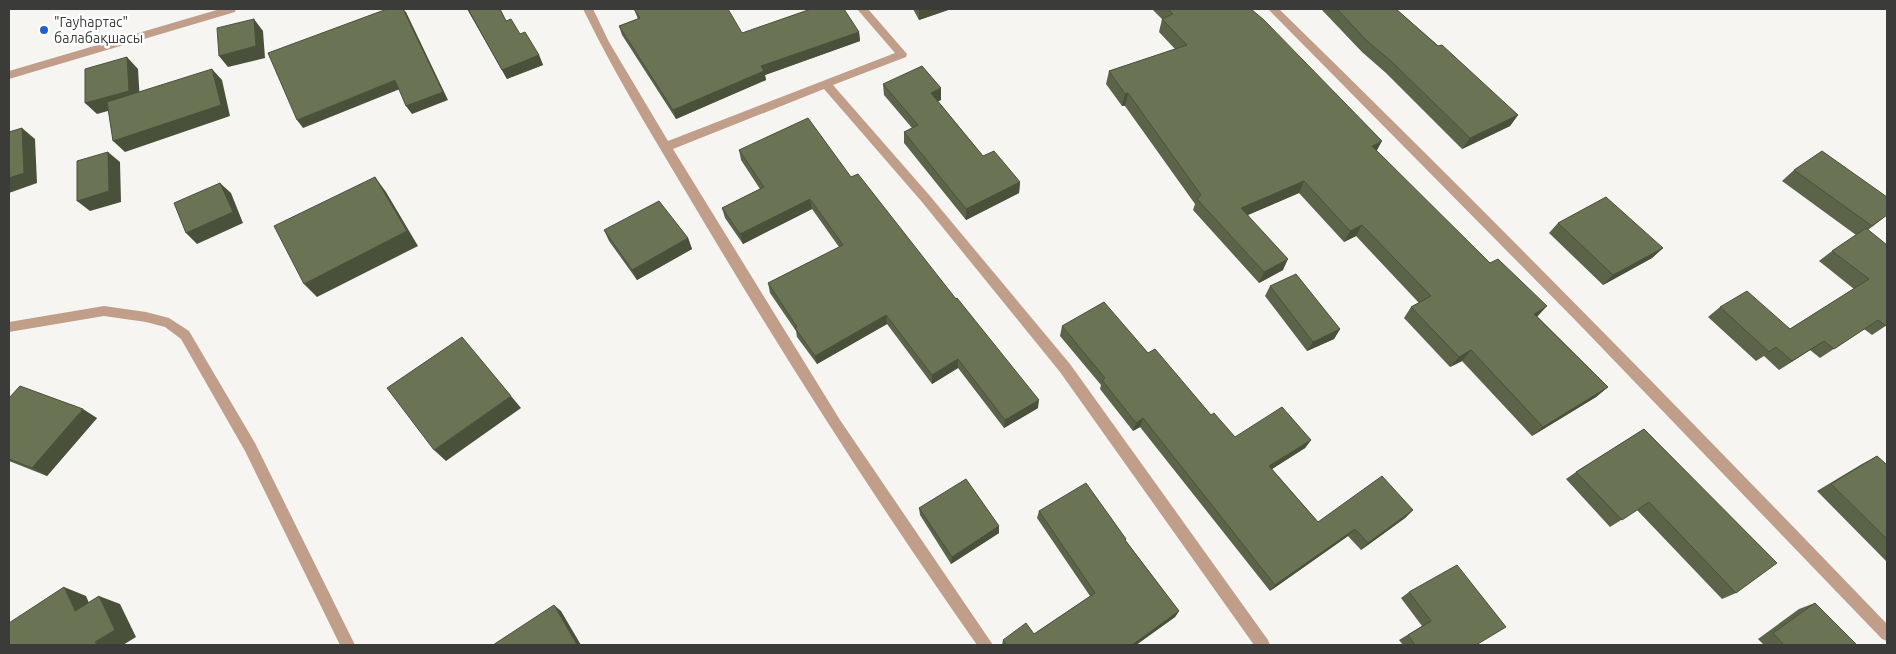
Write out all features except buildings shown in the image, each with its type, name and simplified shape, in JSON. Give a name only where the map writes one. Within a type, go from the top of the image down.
[{"type":"street","points":[[9,75],[232,9]]},
{"type":"street","points":[[588,9],[604,42],[785,347],[930,568],[986,645]]},
{"type":"street","points":[[666,147],[902,54],[862,9]]},
{"type":"street","points":[[1273,9],[1356,90],[1678,416],[1887,634]]},
{"type":"street","points":[[825,83],[926,198],[1065,368],[1263,645]]},
{"type":"street","points":[[9,327],[104,311],[146,317],[169,323],[185,335],[250,447],[348,645]]},
{"type":"place","name":"\"Гауһартас\" балабақшасы","points":[[44,30]]}]
